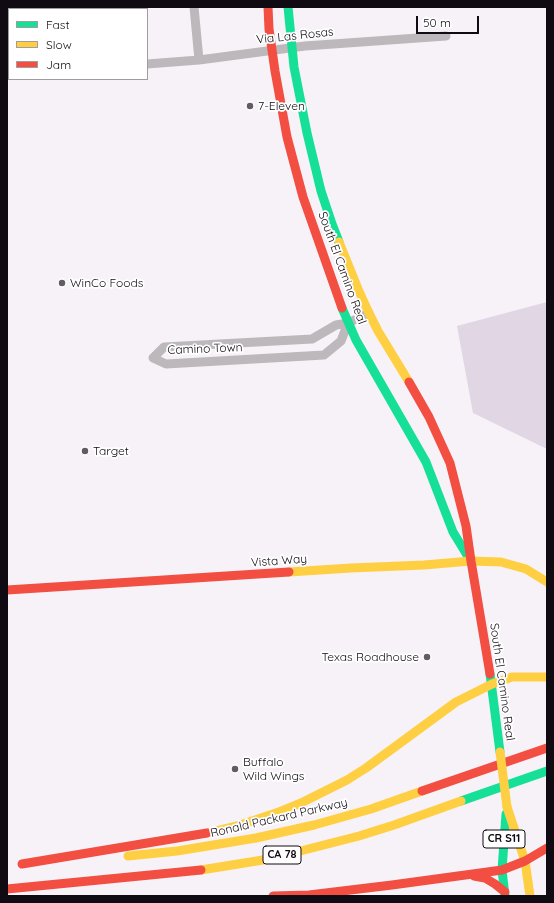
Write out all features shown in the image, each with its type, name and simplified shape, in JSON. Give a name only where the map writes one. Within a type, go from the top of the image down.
[{"type":"main road","name":"South El Camino Real","points":[[268,7],[272,51],[287,137],[303,198],[339,302],[356,340],[426,462],[453,532],[471,561]]},
{"type":"main road","name":"South El Camino Real","points":[[288,7],[294,67],[306,133],[321,191],[332,224],[368,313],[429,417],[450,463],[458,492],[466,526],[492,684],[507,808]]},
{"type":"main road","name":"Vista Way","points":[[7,590],[471,561],[501,562],[526,569],[547,582]]},
{"type":"main road","points":[[492,684],[512,677],[547,677]]},
{"type":"main road","name":"Ronald Packard Parkway","points":[[492,684],[456,702],[366,768],[347,780],[301,804],[240,825],[200,834],[18,865],[134,856],[177,851],[256,838],[314,825],[371,809],[547,748]]},
{"type":"main road","name":"CA 78","points":[[7,888],[191,872],[269,859],[351,838],[394,825],[547,771]]},
{"type":"main road","name":"CR S11","points":[[507,808],[525,861],[529,892]]},
{"type":"main road","name":"CR S11","points":[[505,894],[502,870],[507,808]]},
{"type":"main road","points":[[273,896],[309,895],[502,870],[525,861],[547,848]]},
{"type":"main road","points":[[470,875],[485,878],[495,884],[505,894]]},
{"type":"main road","points":[[7,895],[31,895]]},
{"type":"street","points":[[194,7],[199,60]]},
{"type":"street","name":"Via Las Rosas","points":[[148,64],[199,60],[306,46],[446,36]]},
{"type":"street","name":"Camino Town","points":[[348,323],[341,341],[324,355],[166,364],[153,358],[164,347],[312,339],[336,324],[348,323],[368,313]]},
{"type":"shaded area","points":[[547,302],[547,449],[473,413],[457,326]]},
{"type":"traffic: fast","points":[[288,7],[294,67],[307,133],[321,191],[339,242]]},
{"type":"traffic: fast","points":[[342,308],[356,340],[426,462],[453,532],[467,555]]},
{"type":"traffic: fast","points":[[490,674],[500,752]]},
{"type":"traffic: fast","points":[[461,801],[547,771]]},
{"type":"traffic: fast","points":[[505,896],[502,870],[506,814]]},
{"type":"traffic: slow","points":[[339,242],[369,313],[378,331],[409,382]]},
{"type":"traffic: slow","points":[[289,572],[471,561],[501,562],[526,569],[547,582]]},
{"type":"traffic: slow","points":[[207,833],[240,825],[279,812],[301,803],[347,780],[366,768],[456,702],[492,684],[512,677],[547,677]]},
{"type":"traffic: slow","points":[[500,752],[507,807]]},
{"type":"traffic: slow","points":[[128,856],[177,851],[256,838],[314,825],[371,809],[422,791]]},
{"type":"traffic: slow","points":[[201,870],[269,859],[359,836],[461,801]]},
{"type":"traffic: slow","points":[[507,807],[525,861],[530,896]]},
{"type":"traffic: jam","points":[[268,7],[269,29],[275,71],[287,137],[303,197],[342,308]]},
{"type":"traffic: jam","points":[[409,382],[429,417],[450,463],[466,526],[490,674]]},
{"type":"traffic: jam","points":[[7,590],[289,572]]},
{"type":"traffic: jam","points":[[422,791],[547,748]]},
{"type":"traffic: jam","points":[[22,864],[207,833]]},
{"type":"traffic: jam","points":[[273,896],[309,895],[502,870],[525,861],[547,848]]},
{"type":"traffic: jam","points":[[7,889],[201,870]]},
{"type":"traffic: jam","points":[[474,876],[485,878],[505,892]]},
{"type":"place","name":"7-Eleven","points":[[250,106]]},
{"type":"place","name":"WinCo Foods","points":[[62,283]]},
{"type":"place","name":"Target","points":[[85,451]]},
{"type":"place","name":"Texas Roadhouse","points":[[427,657]]},
{"type":"place","name":"Buffalo Wild Wings","points":[[235,769]]}]
